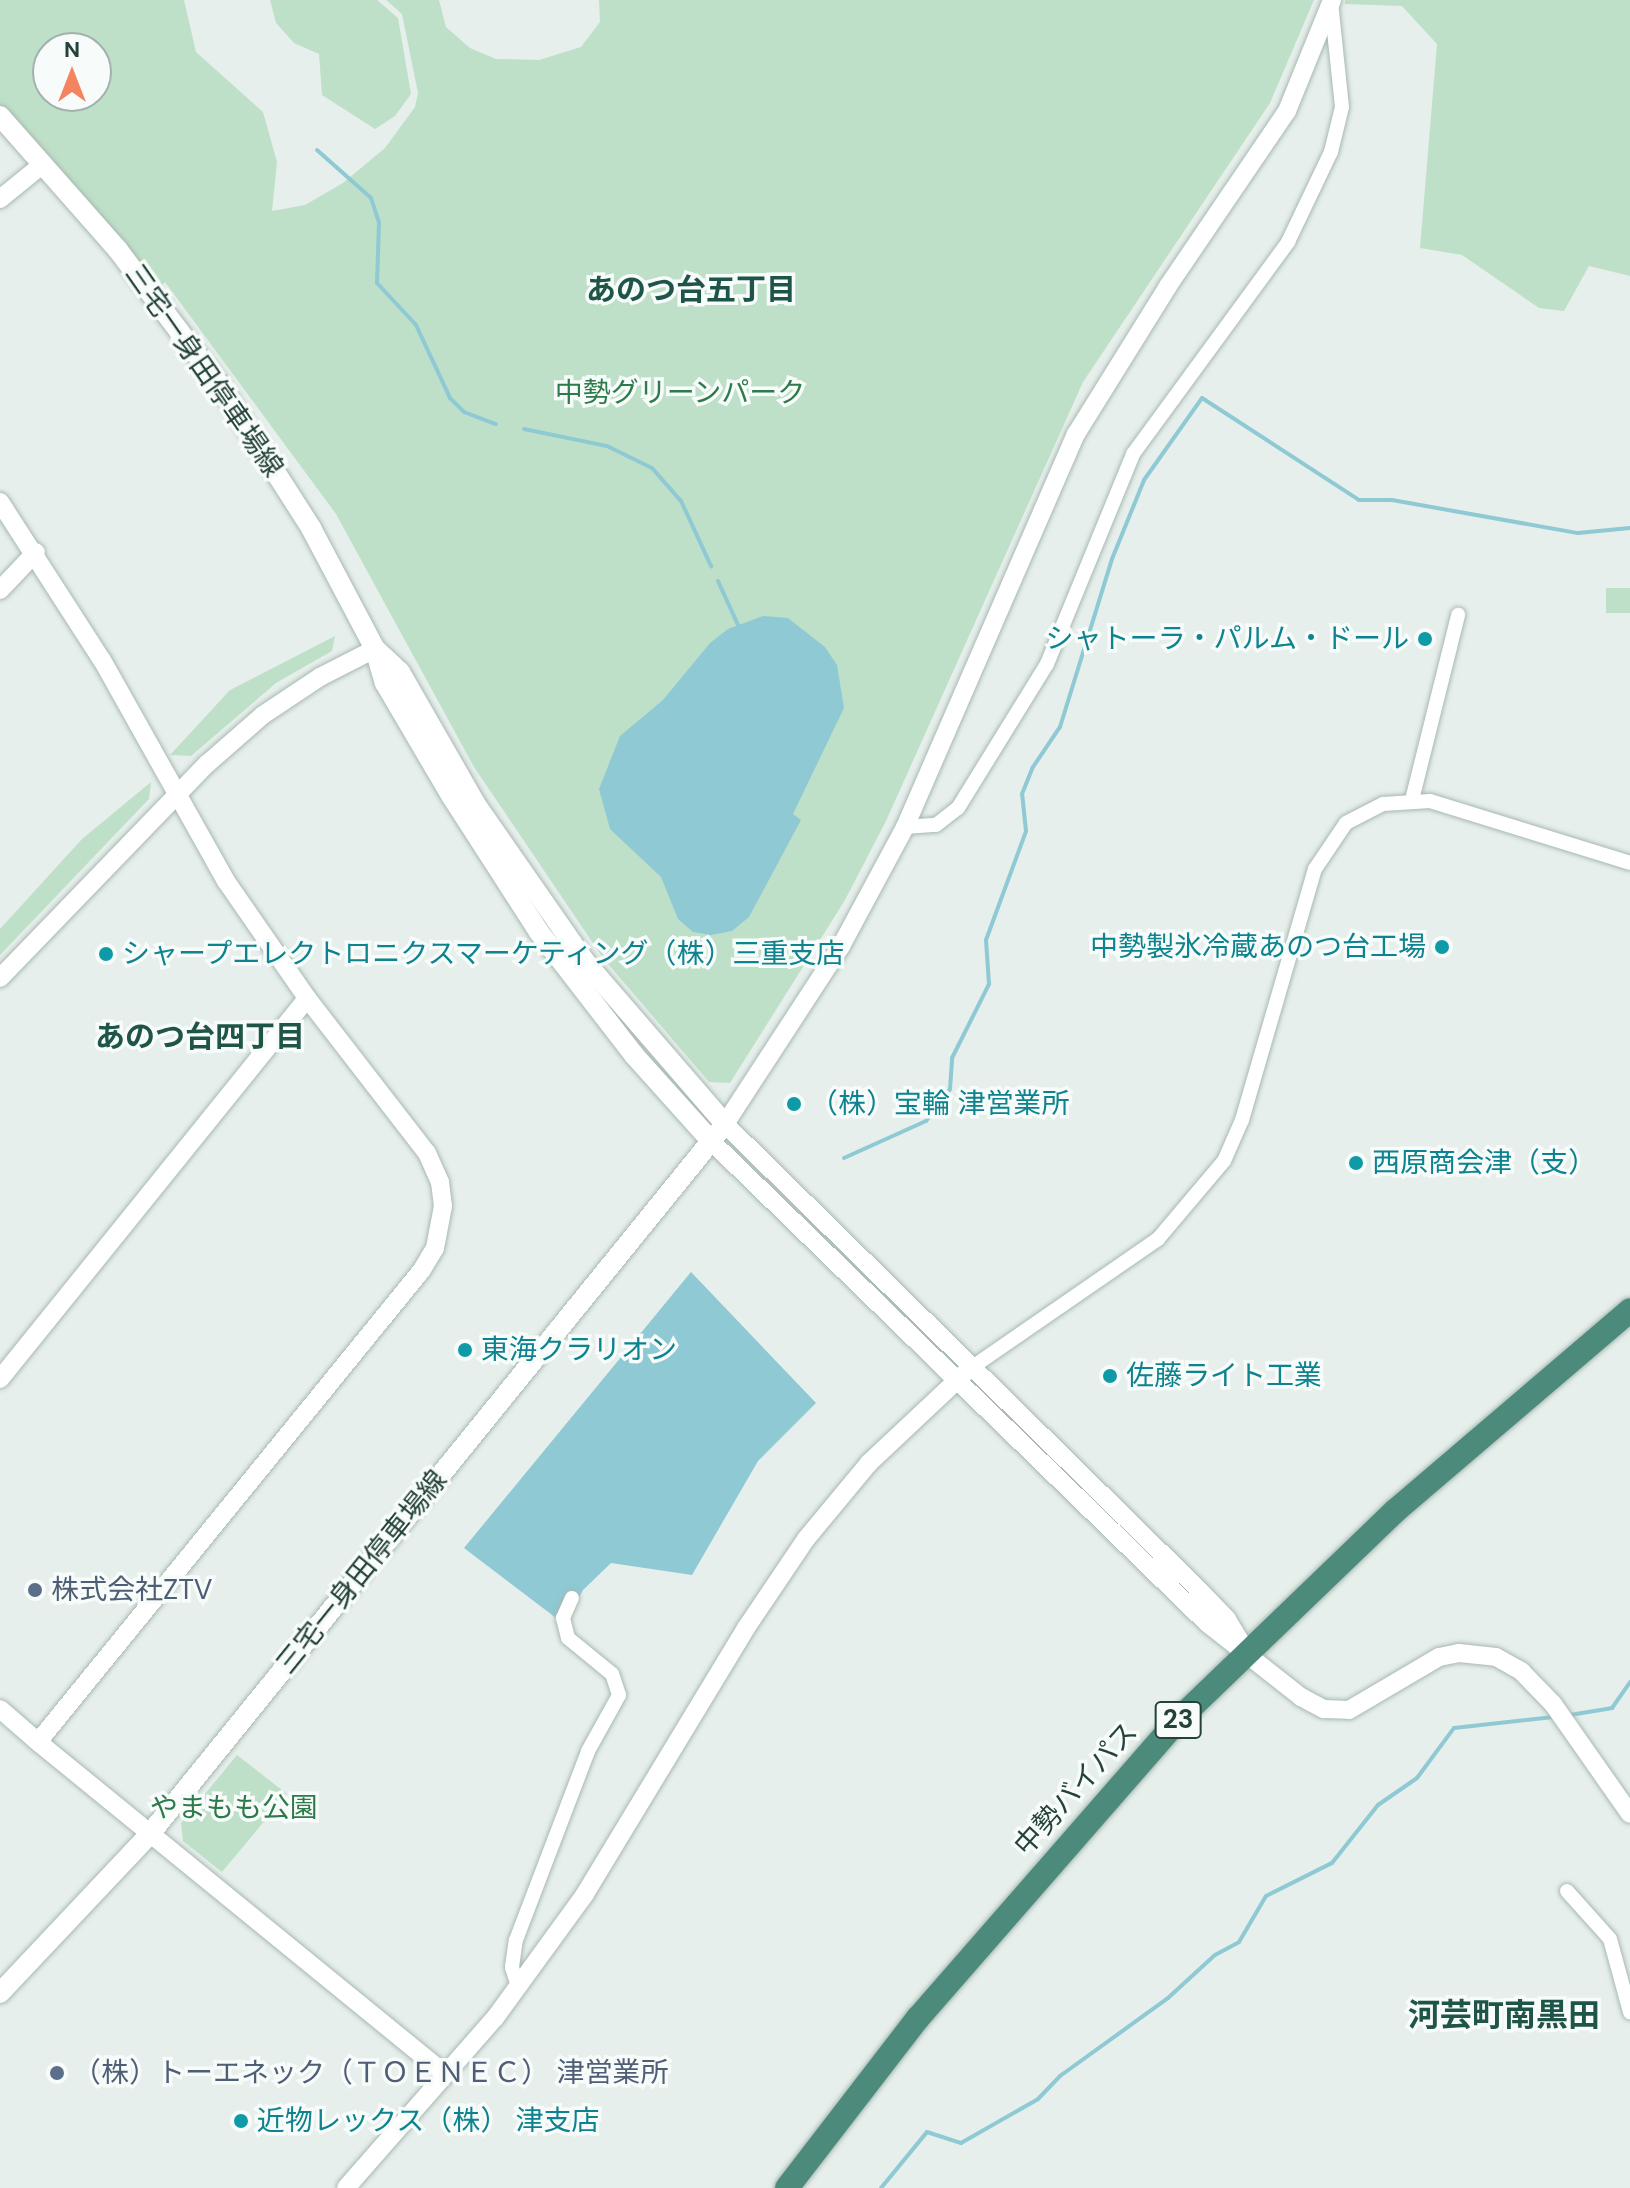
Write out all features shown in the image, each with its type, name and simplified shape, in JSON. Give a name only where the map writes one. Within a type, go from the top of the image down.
[{"type":"highway","name":"中勢バイパス","points":[[787,2188],[918,2018],[1044,1869],[1246,1651],[1395,1511],[1630,1310]]},
{"type":"main road","name":"三宅一身田停車場線","points":[[0,116],[118,250],[219,384],[311,528],[375,649],[400,708],[539,932],[634,1055],[712,1142]]},
{"type":"main road","name":"三宅一身田停車場線","points":[[0,1993],[149,1835],[725,1124],[578,952],[475,803],[400,672],[375,649]]},
{"type":"street","points":[[905,827],[936,825],[958,808],[1047,664],[1133,454],[1288,242],[1331,152],[1342,107],[1332,1]]},
{"type":"street","points":[[1332,1],[1287,111],[1168,286],[1076,434],[905,827],[841,946],[725,1124],[1207,1623],[1310,1703],[1336,1711],[1369,1702],[1439,1657],[1477,1653],[1510,1662],[1553,1704],[1630,1814]]},
{"type":"street","points":[[0,199],[43,164]]},
{"type":"street","points":[[0,502],[36,552],[226,881],[307,998],[434,1163],[443,1206],[435,1248],[38,1742]]},
{"type":"street","points":[[0,590],[36,552]]},
{"type":"street","points":[[1412,800],[1458,615]]},
{"type":"street","points":[[0,978],[177,796],[263,715],[320,677],[375,649]]},
{"type":"street","points":[[346,2188],[518,1986],[585,1894],[781,1573],[869,1463],[964,1374],[1158,1239],[1199,1196],[1224,1161],[1242,1120],[1321,854],[1356,817],[1383,804],[1412,800],[1442,804],[1630,863]]},
{"type":"street","points":[[0,1379],[307,998]]},
{"type":"street","points":[[712,1142],[964,1374]]},
{"type":"street","points":[[518,1986],[512,1967],[516,1940],[588,1751],[619,1695],[612,1674],[568,1638],[563,1618],[572,1598]]},
{"type":"street","points":[[0,1709],[149,1835],[445,2074]]},
{"type":"street","points":[[1567,1891],[1610,1939],[1630,2012]]},
{"type":"green space","name":"中勢グリーンパーク","points":[[0,0],[184,0],[196,52],[263,112],[277,162],[272,211],[305,205],[343,183],[385,148],[415,107],[418,93],[402,14],[386,0],[439,0],[446,27],[470,48],[496,59],[539,60],[581,47],[600,22],[599,0],[1314,0],[1270,103],[1083,382],[886,821],[845,900],[730,1083],[709,1082],[603,958],[474,767],[336,514],[165,282],[158,289],[0,108]]},
{"type":"green space","points":[[270,0],[377,0],[398,18],[411,94],[395,116],[375,129],[322,95],[319,54],[294,43],[276,23]]},
{"type":"green space","points":[[1345,0],[1630,0],[1630,276],[1589,266],[1564,311],[1539,308],[1462,255],[1420,248],[1437,44],[1402,6],[1345,4]]},
{"type":"green space","points":[[1606,588],[1630,588],[1630,613],[1606,613]]},
{"type":"green space","points":[[335,636],[332,651],[276,683],[191,756],[170,755],[230,690]]},
{"type":"green space","points":[[151,782],[149,799],[0,955],[0,929],[82,839]]},
{"type":"green space","name":"やまもも公園","points":[[237,1755],[287,1794],[222,1872],[183,1841],[181,1823]]},
{"type":"water","points":[[763,616],[788,618],[825,647],[837,665],[844,708],[793,814],[801,820],[749,917],[732,931],[711,935],[693,932],[678,919],[661,877],[610,829],[599,789],[620,736],[663,700],[710,643],[728,629]]},
{"type":"water","points":[[691,1272],[816,1403],[758,1461],[692,1575],[611,1563],[583,1590],[564,1624],[464,1548]]},
{"type":"waterway","points":[[317,150],[371,198],[379,223],[377,283],[416,325],[450,398],[464,412],[496,424]]},
{"type":"waterway","points":[[844,1158],[926,1121],[950,1089],[952,1058],[989,984],[986,940],[1026,831],[1022,794],[1033,767],[1060,727],[1112,559],[1144,480],[1202,398],[1359,500],[1392,500],[1578,533],[1630,528]]},
{"type":"waterway","points":[[524,429],[607,446],[652,468],[681,501],[711,566]]},
{"type":"waterway","points":[[718,581],[739,627]]},
{"type":"waterway","points":[[1570,1715],[1612,1708],[1630,1682]]},
{"type":"waterway","points":[[881,2188],[927,2132],[961,2143],[1038,2099],[1060,2076],[1168,1998],[1215,1955],[1239,1942],[1266,1896],[1332,1863],[1378,1805],[1417,1778],[1454,1728],[1553,1717]]},
{"type":"place","name":"シャトーラ・パルム・ドール","points":[[1425,639]]},
{"type":"place","name":"中勢製氷冷蔵あのつ台工場","points":[[1442,947]]},
{"type":"place","name":"シャープエレクトロニクスマーケティング（株）三重支店","points":[[106,954]]},
{"type":"place","name":"（株）宝輪 津営業所","points":[[794,1104]]},
{"type":"place","name":"西原商会津（支）","points":[[1356,1163]]},
{"type":"place","name":"東海クラリオン","points":[[465,1350]]},
{"type":"place","name":"佐藤ライト工業","points":[[1110,1376]]},
{"type":"place","name":"株式会社ZTV","points":[[35,1590]]},
{"type":"place","name":"（株）トーエネック（ＴＯＥＮＥＣ） 津営業所","points":[[57,2073]]},
{"type":"place","name":"近物レックス（株） 津支店","points":[[241,2121]]},
{"type":"district","name":"あのつ台五丁目","points":[[691,290]]},
{"type":"district","name":"あのつ台四丁目","points":[[200,1037]]},
{"type":"district","name":"河芸町南黒田","points":[[1504,2015]]}]
